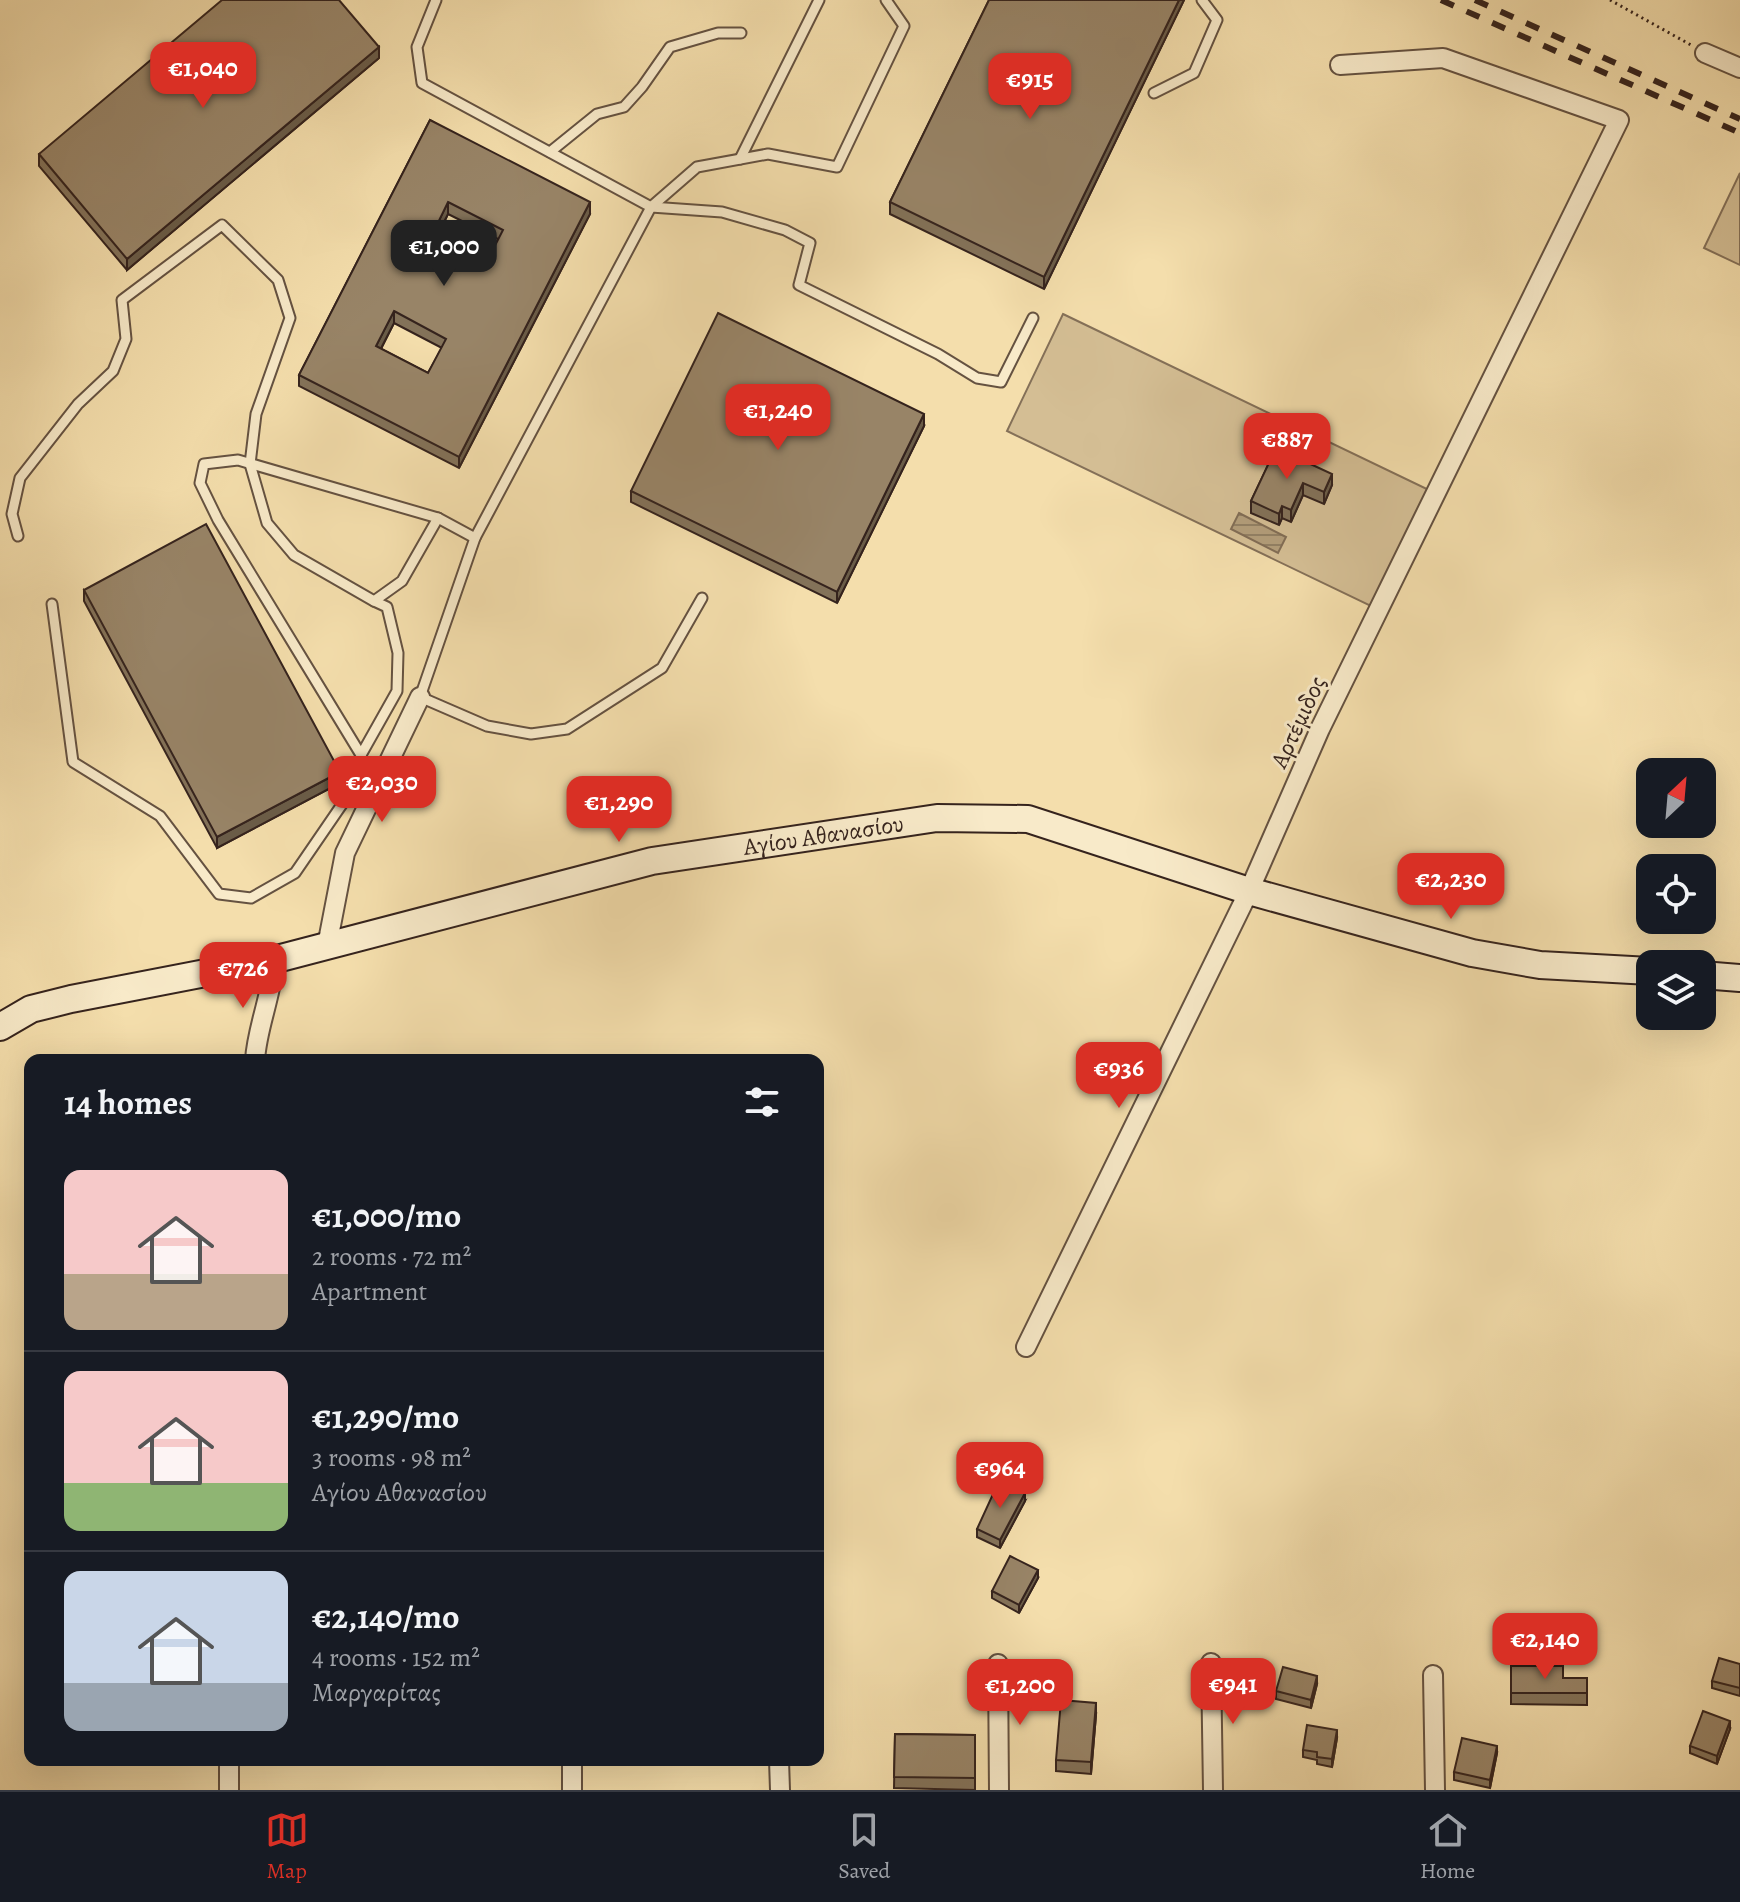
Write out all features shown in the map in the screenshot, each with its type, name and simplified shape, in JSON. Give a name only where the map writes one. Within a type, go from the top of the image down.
[{"type":"street","points":[[1705,53],[1740,68]]},
{"type":"street","name":"Αρτέμιδος","points":[[1026,1347],[1249,891],[1320,729],[1619,120],[1443,58],[1340,65]]},
{"type":"street","points":[[327,946],[345,853],[420,697]]},
{"type":"street","name":"Αγίου Αθανασίου","points":[[0,1027],[31,1009],[273,960],[652,861],[937,818],[1028,819],[1249,891],[1472,953],[1540,965],[1636,970]]},
{"type":"street","points":[[256,1054],[257,1036],[273,977],[273,960]]},
{"type":"street","points":[[1716,976],[1740,978]]},
{"type":"street","points":[[1211,1663],[1213,1790]]},
{"type":"street","points":[[998,1664],[999,1790]]},
{"type":"street","points":[[1433,1675],[1435,1790]]},
{"type":"street","points":[[229,1766],[229,1790]]},
{"type":"street","points":[[572,1766],[572,1790]]},
{"type":"street","points":[[779,1766],[780,1790]]},
{"type":"lane","points":[[436,0],[417,47],[422,83],[651,207],[722,212],[785,230],[810,243],[799,285],[938,354],[977,378],[1001,382],[1033,318]]},
{"type":"lane","points":[[740,159],[819,0]]},
{"type":"lane","points":[[702,598],[662,668],[567,729],[531,734],[487,726],[420,697],[475,538],[651,207],[697,167],[768,154],[837,167],[904,26],[886,0]]},
{"type":"lane","points":[[1154,93],[1194,73],[1217,20],[1202,0]]},
{"type":"lane","points":[[550,152],[597,114],[624,107],[670,47],[718,33],[741,33]]},
{"type":"lane","points":[[18,536],[12,514],[20,478],[78,404],[113,371],[126,339],[122,300],[222,225],[278,280],[290,318],[256,414],[250,464],[267,523],[294,555],[387,607],[398,653],[397,691],[361,755],[356,784],[295,873],[251,898],[219,894],[160,816],[73,762],[52,604]]},
{"type":"lane","points":[[361,755],[218,520],[200,483],[204,464],[238,460],[438,518],[475,538]]},
{"type":"lane","points":[[374,601],[402,581],[438,518]]},
{"type":"path","points":[[1610,0],[1705,53]]},
{"type":"shaded area","points":[[1740,173],[1740,265],[1704,248]]},
{"type":"shaded area","points":[[1063,314],[1431,491],[1375,608],[1007,431]]},
{"type":"shaded area","points":[[1239,513],[1286,537],[1278,553],[1231,529]]},
{"type":"building","points":[[222,0],[339,0],[379,47],[127,259],[39,154]]},
{"type":"building","points":[[989,0],[1179,0],[1044,277],[890,202]]},
{"type":"building","points":[[430,120],[590,202],[459,457],[299,375]],"holes":[[[448,202],[503,230],[485,265],[431,237]],[[394,311],[446,339],[428,373],[376,346]]]},
{"type":"building","points":[[718,313],[924,414],[837,592],[631,491]]},
{"type":"building","points":[[1276,448],[1332,474],[1324,492],[1303,483],[1291,510],[1282,506],[1279,514],[1251,501]]},
{"type":"building","points":[[206,524],[340,772],[217,837],[84,590]]},
{"type":"building","points":[[999,1481],[1025,1493],[1000,1540],[977,1529]]},
{"type":"building","points":[[1010,1556],[1038,1570],[1019,1605],[992,1591]]},
{"type":"building","points":[[1719,1658],[1740,1664],[1740,1688],[1712,1681]]},
{"type":"building","points":[[1511,1666],[1563,1666],[1563,1678],[1587,1678],[1587,1693],[1511,1693]]},
{"type":"building","points":[[1283,1667],[1317,1676],[1311,1700],[1276,1691]]},
{"type":"building","points":[[1061,1700],[1096,1703],[1091,1762],[1056,1760]]},
{"type":"building","points":[[1703,1711],[1730,1721],[1717,1756],[1690,1746]]},
{"type":"building","points":[[1307,1725],[1337,1730],[1332,1759],[1317,1757],[1317,1752],[1303,1750]]},
{"type":"building","points":[[895,1734],[975,1735],[975,1778],[894,1777]]},
{"type":"building","points":[[1462,1738],[1497,1746],[1490,1780],[1454,1772]]},
{"type":"railway","points":[[1441,0],[1740,133]]},
{"type":"railway","points":[[1475,0],[1740,119]]}]
